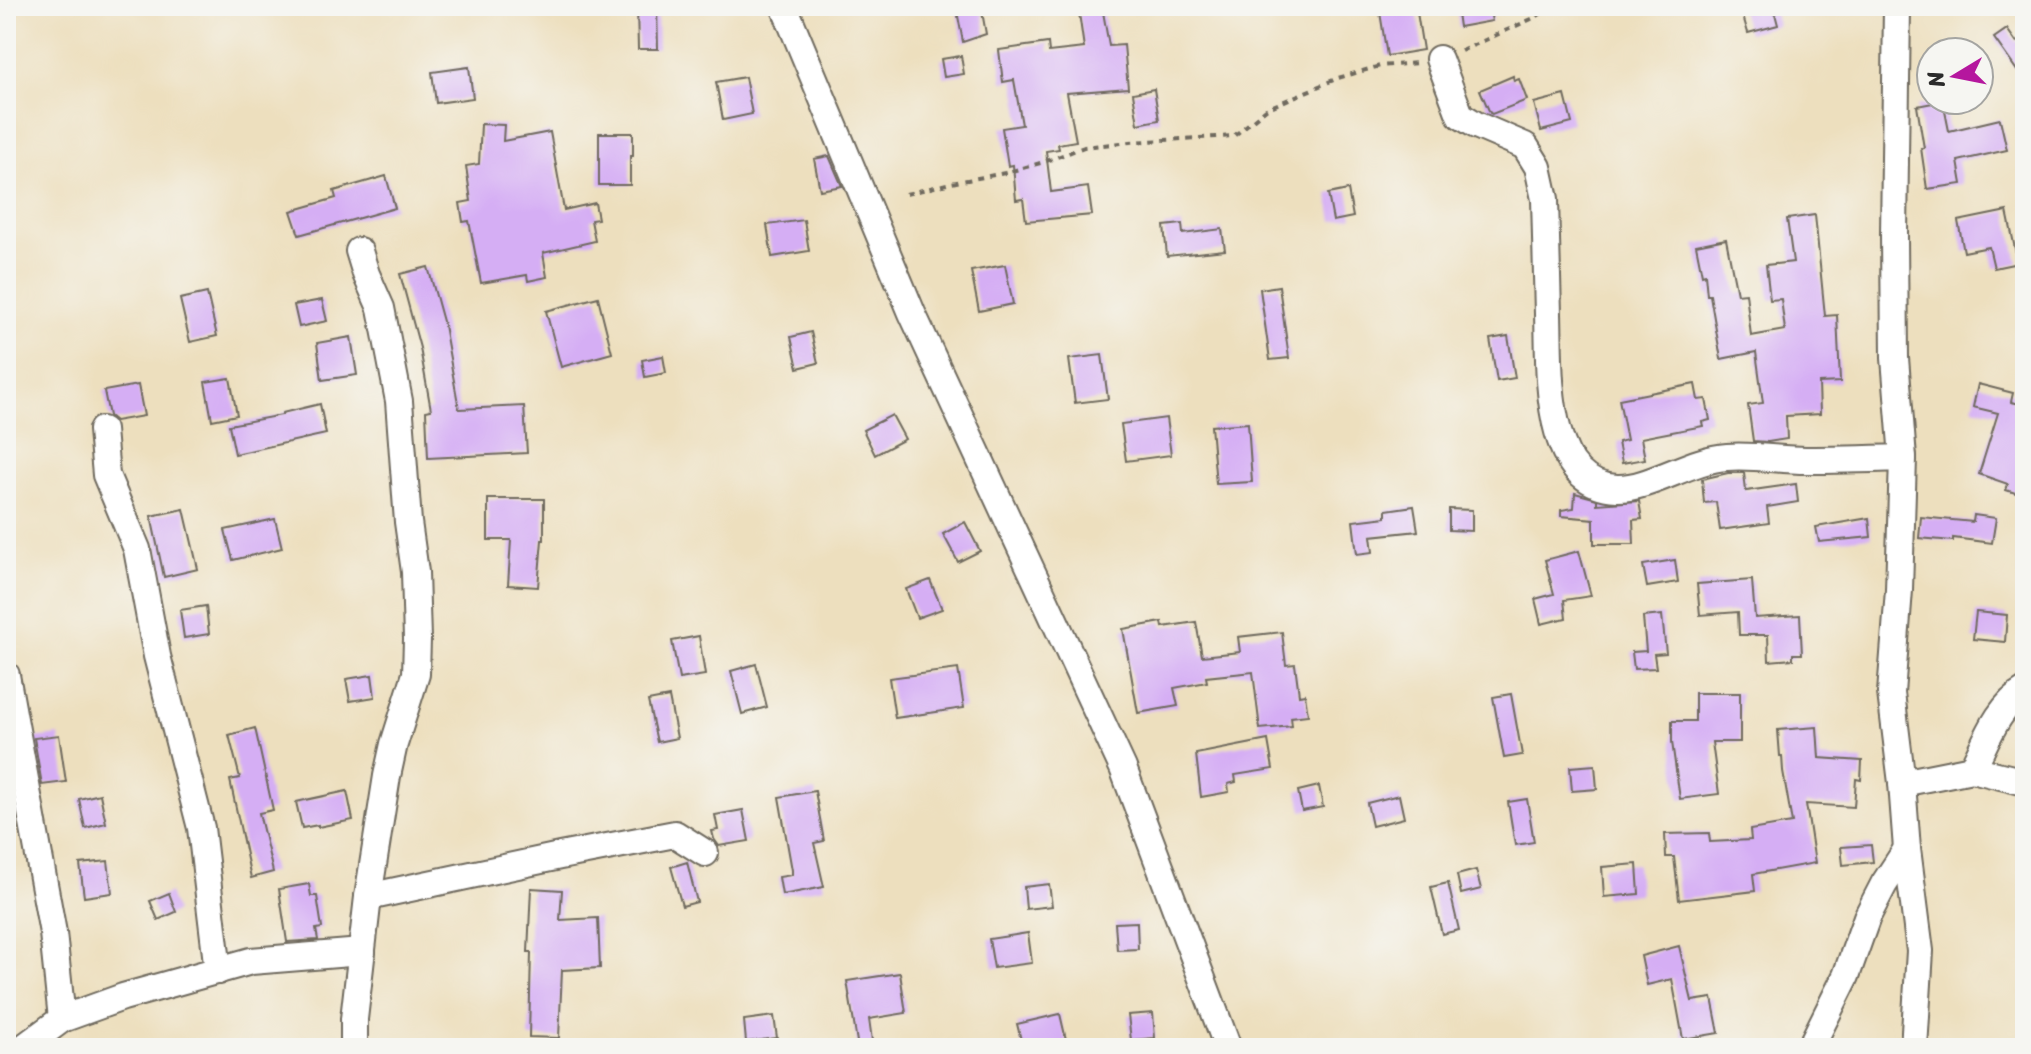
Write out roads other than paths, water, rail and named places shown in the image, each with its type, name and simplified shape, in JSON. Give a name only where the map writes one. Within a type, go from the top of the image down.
[{"type":"street","points":[[784,6],[912,313],[1123,768],[1228,1048]]},
{"type":"street","points":[[1897,6],[1895,358],[1903,458],[1899,590],[1891,693],[1920,951],[1914,1048]]},
{"type":"street","points":[[1439,59],[1460,115],[1525,146],[1538,167],[1545,199],[1551,400],[1565,451],[1580,473],[1596,485],[1620,488],[1699,462],[1726,457],[1804,460],[1903,458]]},
{"type":"street","points":[[354,1048],[354,1019],[368,897],[387,776],[416,674],[417,639],[415,572],[399,401],[381,308],[359,251]]},
{"type":"street","points":[[102,430],[106,475],[137,549],[157,656],[201,828],[218,971]]},
{"type":"street","points":[[6,675],[53,933],[62,1019]]},
{"type":"street","points":[[1972,769],[1993,726],[2011,699],[2025,691]]},
{"type":"street","points":[[1902,783],[1972,769],[2025,782]]},
{"type":"street","points":[[368,897],[675,834],[705,853]]},
{"type":"street","points":[[1810,1048],[1846,976],[1867,917],[1907,849]]},
{"type":"street","points":[[23,1048],[62,1019],[123,997],[251,961],[362,952]]}]
